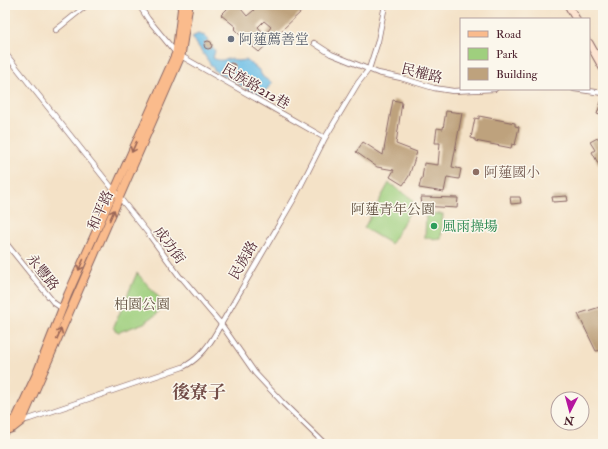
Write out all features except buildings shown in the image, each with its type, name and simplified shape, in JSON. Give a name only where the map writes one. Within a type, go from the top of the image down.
[{"type":"main road","name":"和平路","points":[[65,310],[119,198],[178,55],[189,5]]},
{"type":"main road","name":"和平路","points":[[19,419],[41,378],[65,310],[114,191],[178,55],[180,7]]},
{"type":"main road","name":"民族路","points":[[5,424],[19,419]]},
{"type":"main road","name":"民族路","points":[[5,431],[13,428],[19,419]]},
{"type":"street","points":[[56,30],[87,5]]},
{"type":"street","points":[[139,5],[148,19],[178,55]]},
{"type":"street","name":"民族路","points":[[19,419],[29,419],[188,365],[201,354],[221,324],[295,197],[325,138],[358,83],[369,69],[378,41],[385,5]]},
{"type":"street","points":[[568,5],[575,18]]},
{"type":"street","name":"民權路","points":[[314,43],[331,54],[378,73],[443,90],[474,90]]},
{"type":"street","points":[[590,45],[603,68]]},
{"type":"street","name":"成功街","points":[[5,53],[147,232],[180,277],[221,324],[255,373],[325,444]]},
{"type":"street","name":"民族路212巷","points":[[178,55],[325,138]]},
{"type":"street","points":[[581,90],[603,93]]},
{"type":"street","name":"永豐路","points":[[5,242],[54,302],[65,310]]},
{"type":"green space","name":"阿蓮青年公園","points":[[389,183],[412,199],[413,206],[391,244],[364,228]]},
{"type":"green space","name":"風雨操場","points":[[426,213],[443,214],[441,239],[425,238]]},
{"type":"green space","name":"柏園公園","points":[[137,273],[164,303],[157,314],[144,323],[119,332],[115,330],[114,326]]},
{"type":"water","points":[[198,34],[205,36],[215,51],[213,58],[217,60],[246,60],[258,69],[263,77],[272,83],[261,96],[215,71],[192,37]]},
{"type":"place","name":"阿蓮薦善堂","points":[[231,39]]},
{"type":"place","name":"阿蓮國小","points":[[476,172]]},
{"type":"place","name":"風雨操場","points":[[434,226]]},
{"type":"district","name":"後寮子","points":[[199,392]]}]
